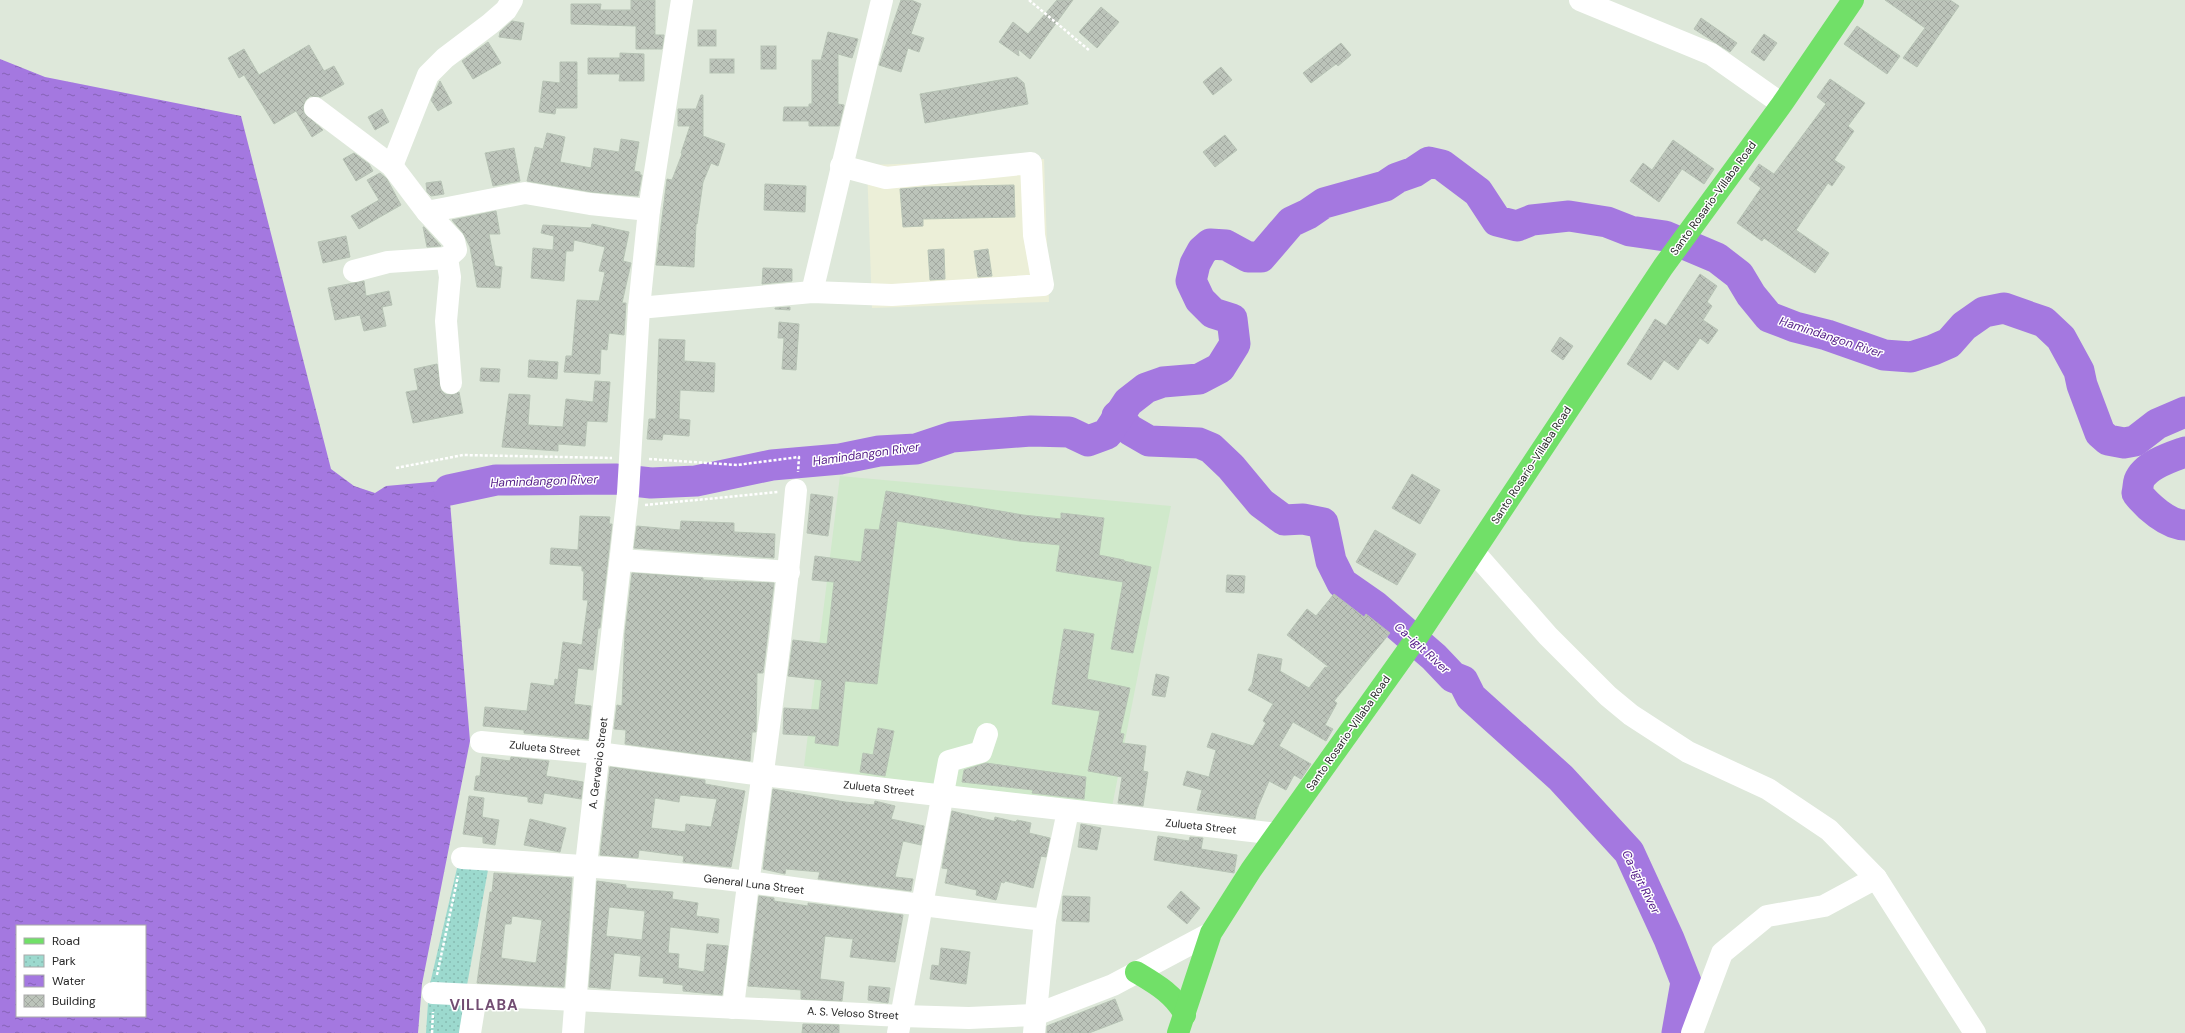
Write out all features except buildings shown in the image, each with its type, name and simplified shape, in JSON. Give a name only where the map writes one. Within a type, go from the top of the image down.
[{"type":"main road","name":"Santo Rosario-Villaba Road","points":[[1181,1024],[1211,933],[1251,870],[1474,552],[1663,266],[1782,104],[1853,0]]},
{"type":"main road","points":[[1136,972],[1158,984],[1178,1002],[1181,1024]]},
{"type":"street","points":[[392,166],[428,75],[445,58],[506,10],[512,0]]},
{"type":"street","name":"A. Gervacio Street","points":[[573,1033],[586,865],[632,456],[639,308],[649,210],[682,0]]},
{"type":"street","points":[[812,292],[882,0]]},
{"type":"street","points":[[1580,0],[1711,54],[1782,104]]},
{"type":"street","points":[[315,108],[392,166],[427,212],[454,241],[456,250],[447,258],[388,262],[354,271]]},
{"type":"street","points":[[639,308],[812,292],[892,295],[1043,285],[1034,235],[1030,163],[886,178],[842,166]]},
{"type":"street","points":[[427,212],[525,193],[590,204],[649,210]]},
{"type":"street","points":[[447,258],[450,277],[446,321],[451,383]]},
{"type":"street","points":[[733,1008],[747,882],[763,775],[789,572],[796,490]]},
{"type":"street","points":[[1474,552],[1548,636],[1608,696],[1630,715],[1688,752],[1768,789],[1829,830],[1876,878],[1975,1033]]},
{"type":"street","points":[[621,560],[789,572]]},
{"type":"street","points":[[900,1024],[949,761],[981,752],[987,734]]},
{"type":"street","name":"Zulueta Street","points":[[481,742],[598,753],[763,775],[1068,812],[1277,834]]},
{"type":"street","points":[[1034,1024],[1045,920],[1068,812]]},
{"type":"street","name":"General Luna Street","points":[[462,858],[586,865],[747,882],[923,907],[1045,920]]},
{"type":"street","points":[[1692,1033],[1722,953],[1767,916],[1824,906],[1876,878]]},
{"type":"street","name":"A. S. Veloso Street","points":[[433,993],[733,1008],[900,1024],[968,1018],[1034,1024],[1113,985],[1211,933]]},
{"type":"street","points":[[470,1033],[476,996]]},
{"type":"path","points":[[1030,0],[1090,51]]},
{"type":"path","points":[[396,468],[463,455],[632,456],[738,465],[799,457],[798,461]]},
{"type":"path","points":[[627,500],[796,490]]},
{"type":"path","points":[[432,1033],[433,993],[462,858]]},
{"type":"shaded area","points":[[1044,159],[1049,302],[872,308],[867,165]]},
{"type":"shaded area","points":[[840,476],[1171,506],[1111,812],[804,766]]},
{"type":"green space","points":[[458,864],[488,870],[463,1007],[462,1033],[426,1033],[429,988]]},
{"type":"water","points":[[0,59],[45,77],[241,116],[331,469],[354,486],[375,493],[386,486],[442,481],[449,490],[470,741],[422,984],[418,1033],[0,1033]]},
{"type":"waterway","name":"Hamindangon River","points":[[449,490],[496,480],[615,479],[651,483],[696,481],[772,465],[840,459],[879,451],[916,449],[952,437],[1031,431],[1069,432],[1088,441],[1107,434],[1128,402],[1146,388],[1163,382],[1199,379],[1220,368],[1235,344],[1232,319],[1213,313],[1200,300],[1191,281],[1195,264],[1202,251],[1210,244],[1226,245],[1248,257],[1261,257],[1291,222],[1308,214],[1324,203],[1385,186],[1397,178],[1414,172],[1429,162],[1442,165],[1478,192],[1497,221],[1517,226],[1532,220],[1569,216],[1607,222],[1630,231],[1665,236],[1717,258],[1739,275],[1751,295],[1769,317],[1795,327],[1827,335],[1884,355],[1911,357],[1933,350],[1949,343],[1964,326],[1984,312],[2004,308],[2044,322],[2061,338],[2079,371],[2082,385],[2100,433],[2108,440],[2124,443],[2135,441],[2157,424],[2185,412]]},
{"type":"waterway","name":"Ca-igit River","points":[[1117,416],[1130,430],[1149,441],[1199,443],[1211,448],[1231,467],[1261,503],[1284,520],[1303,519],[1323,523],[1331,561],[1342,583],[1375,606],[1434,657],[1453,677],[1463,681],[1471,697],[1561,778],[1629,852],[1669,939],[1686,982],[1677,1033]]},
{"type":"waterway","name":"Hamindangon River","points":[[2185,452],[2159,462],[2147,470],[2139,481],[2137,493],[2158,514],[2172,522],[2185,525]]},
{"type":"district","name":"VILLABA","points":[[484,1005]]}]
